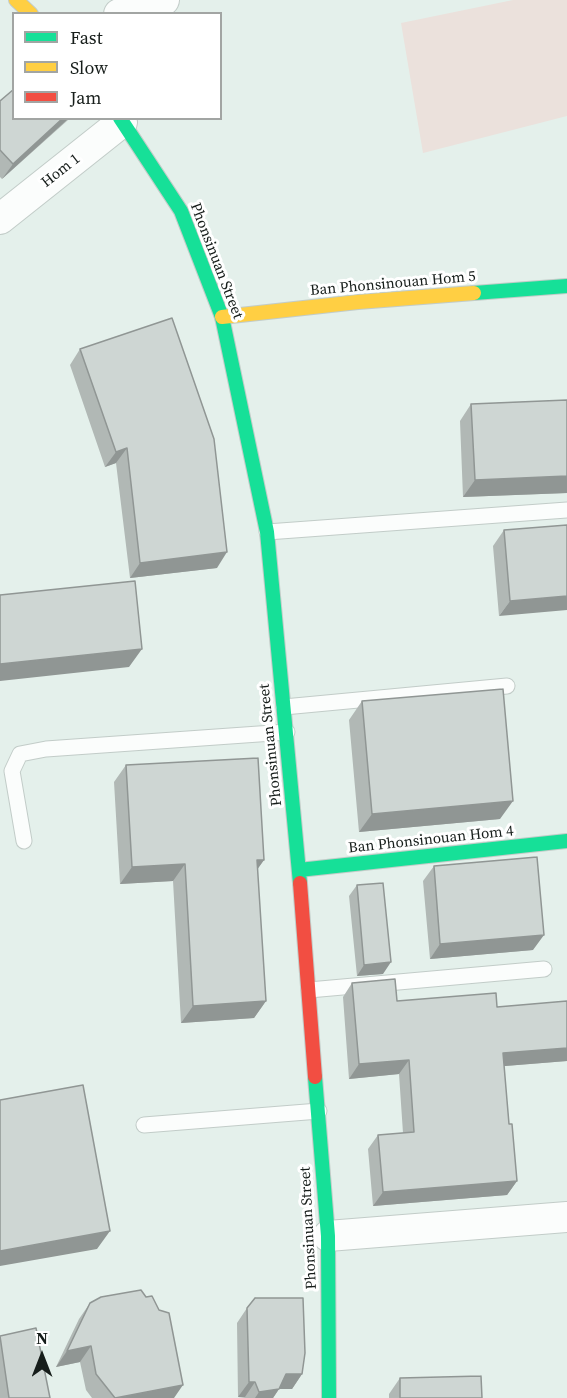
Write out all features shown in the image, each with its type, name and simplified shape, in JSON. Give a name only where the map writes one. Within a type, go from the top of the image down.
[{"type":"street","points":[[16,0],[29,12]]},
{"type":"street","points":[[125,12],[164,0]]},
{"type":"street","name":"Hom 1","points":[[0,219],[121,120]]},
{"type":"street","name":"Phonsinuan Street","points":[[121,120],[181,211],[222,317],[267,532],[300,870],[328,1236],[326,1396]]},
{"type":"street","name":"Ban Phonsinouan Hom 5","points":[[222,317],[358,302],[567,286]]},
{"type":"street","name":"Ban Phonsinouan Hom 4","points":[[300,870],[567,841]]},
{"type":"street","points":[[328,1236],[567,1216]]},
{"type":"lane","points":[[267,532],[567,510]]},
{"type":"lane","points":[[284,707],[507,686]]},
{"type":"lane","points":[[24,841],[12,771],[20,754],[46,749],[287,732]]},
{"type":"lane","points":[[309,990],[544,969]]},
{"type":"lane","points":[[144,1125],[318,1111]]},
{"type":"shaded area","points":[[513,0],[567,0],[567,116],[423,153],[401,23]]},
{"type":"building","points":[[12,91],[12,120],[61,120],[13,164],[0,150],[0,101]]},
{"type":"building","points":[[172,318],[214,439],[227,552],[140,563],[127,448],[116,452],[80,349]]},
{"type":"building","points":[[567,400],[567,476],[475,480],[471,404]]},
{"type":"building","points":[[567,525],[567,596],[510,601],[504,530]]},
{"type":"building","points":[[135,581],[142,649],[0,664],[0,595]]},
{"type":"building","points":[[503,689],[513,801],[372,814],[362,701]]},
{"type":"building","points":[[258,758],[264,860],[257,860],[266,1001],[193,1006],[185,864],[132,867],[126,765]]},
{"type":"building","points":[[537,857],[544,935],[440,944],[434,866]]},
{"type":"building","points":[[383,883],[391,962],[364,965],[357,885]]},
{"type":"building","points":[[395,979],[397,1001],[496,993],[497,1007],[567,1001],[567,1048],[503,1053],[517,1181],[383,1192],[378,1135],[414,1132],[409,1060],[359,1064],[352,983]]},
{"type":"building","points":[[83,1085],[110,1231],[0,1251],[0,1100]]},
{"type":"building","points":[[141,1290],[146,1297],[152,1296],[159,1310],[169,1313],[183,1385],[115,1398],[96,1374],[91,1346],[67,1351],[90,1303],[101,1297]]},
{"type":"building","points":[[255,1298],[303,1298],[305,1353],[302,1374],[286,1374],[279,1389],[259,1392],[255,1382],[249,1382],[247,1308]]},
{"type":"building","points":[[36,1328],[50,1398],[9,1398],[0,1336]]},
{"type":"building","points":[[481,1376],[482,1398],[400,1398],[400,1378]]},
{"type":"traffic: fast","points":[[121,120],[181,211],[222,317],[267,532],[300,883]]},
{"type":"traffic: fast","points":[[474,293],[567,286]]},
{"type":"traffic: fast","points":[[299,870],[567,841]]},
{"type":"traffic: fast","points":[[315,1077],[328,1236],[329,1398]]},
{"type":"traffic: slow","points":[[16,0],[29,12]]},
{"type":"traffic: slow","points":[[222,317],[358,302],[474,293]]},
{"type":"traffic: jam","points":[[300,883],[315,1077]]}]
